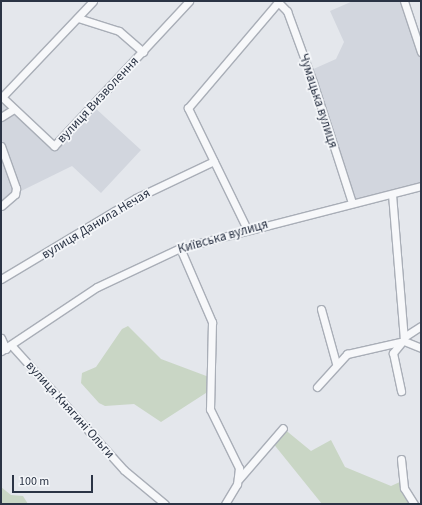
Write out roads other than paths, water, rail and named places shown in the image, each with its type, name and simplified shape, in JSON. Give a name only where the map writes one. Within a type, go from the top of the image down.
[{"type":"street","points":[[1,96],[93,1]]},
{"type":"street","name":"вулиця Визволення","points":[[1,96],[54,146],[189,1]]},
{"type":"street","points":[[247,229],[190,112],[190,106],[278,1]]},
{"type":"street","name":"Чумацька вулиця","points":[[278,1],[287,11],[311,76],[352,203]]},
{"type":"street","points":[[404,1],[421,52]]},
{"type":"street","name":"вулиця Визволення","points":[[78,18],[119,32],[143,52]]},
{"type":"street","points":[[1,117],[14,109]]},
{"type":"street","points":[[1,146],[16,188],[15,194],[1,206]]},
{"type":"street","name":"вулиця Данила Нечая","points":[[1,279],[136,198],[214,161]]},
{"type":"street","name":"Київська вулиця","points":[[6,349],[92,290],[180,248],[247,229],[421,186]]},
{"type":"street","points":[[392,194],[404,339]]},
{"type":"street","points":[[180,248],[210,316],[209,406],[236,460],[239,479]]},
{"type":"street","points":[[321,309],[336,364]]},
{"type":"street","points":[[401,392],[393,353],[395,347],[421,326]]},
{"type":"street","points":[[1,338],[6,349]]},
{"type":"street","points":[[317,387],[336,364],[358,350],[404,339],[421,348]]},
{"type":"street","name":"вулиця Княгині Ольги","points":[[6,349],[124,470],[165,504]]},
{"type":"street","points":[[225,504],[239,479],[283,428]]},
{"type":"street","points":[[402,459],[404,488],[414,504]]}]
